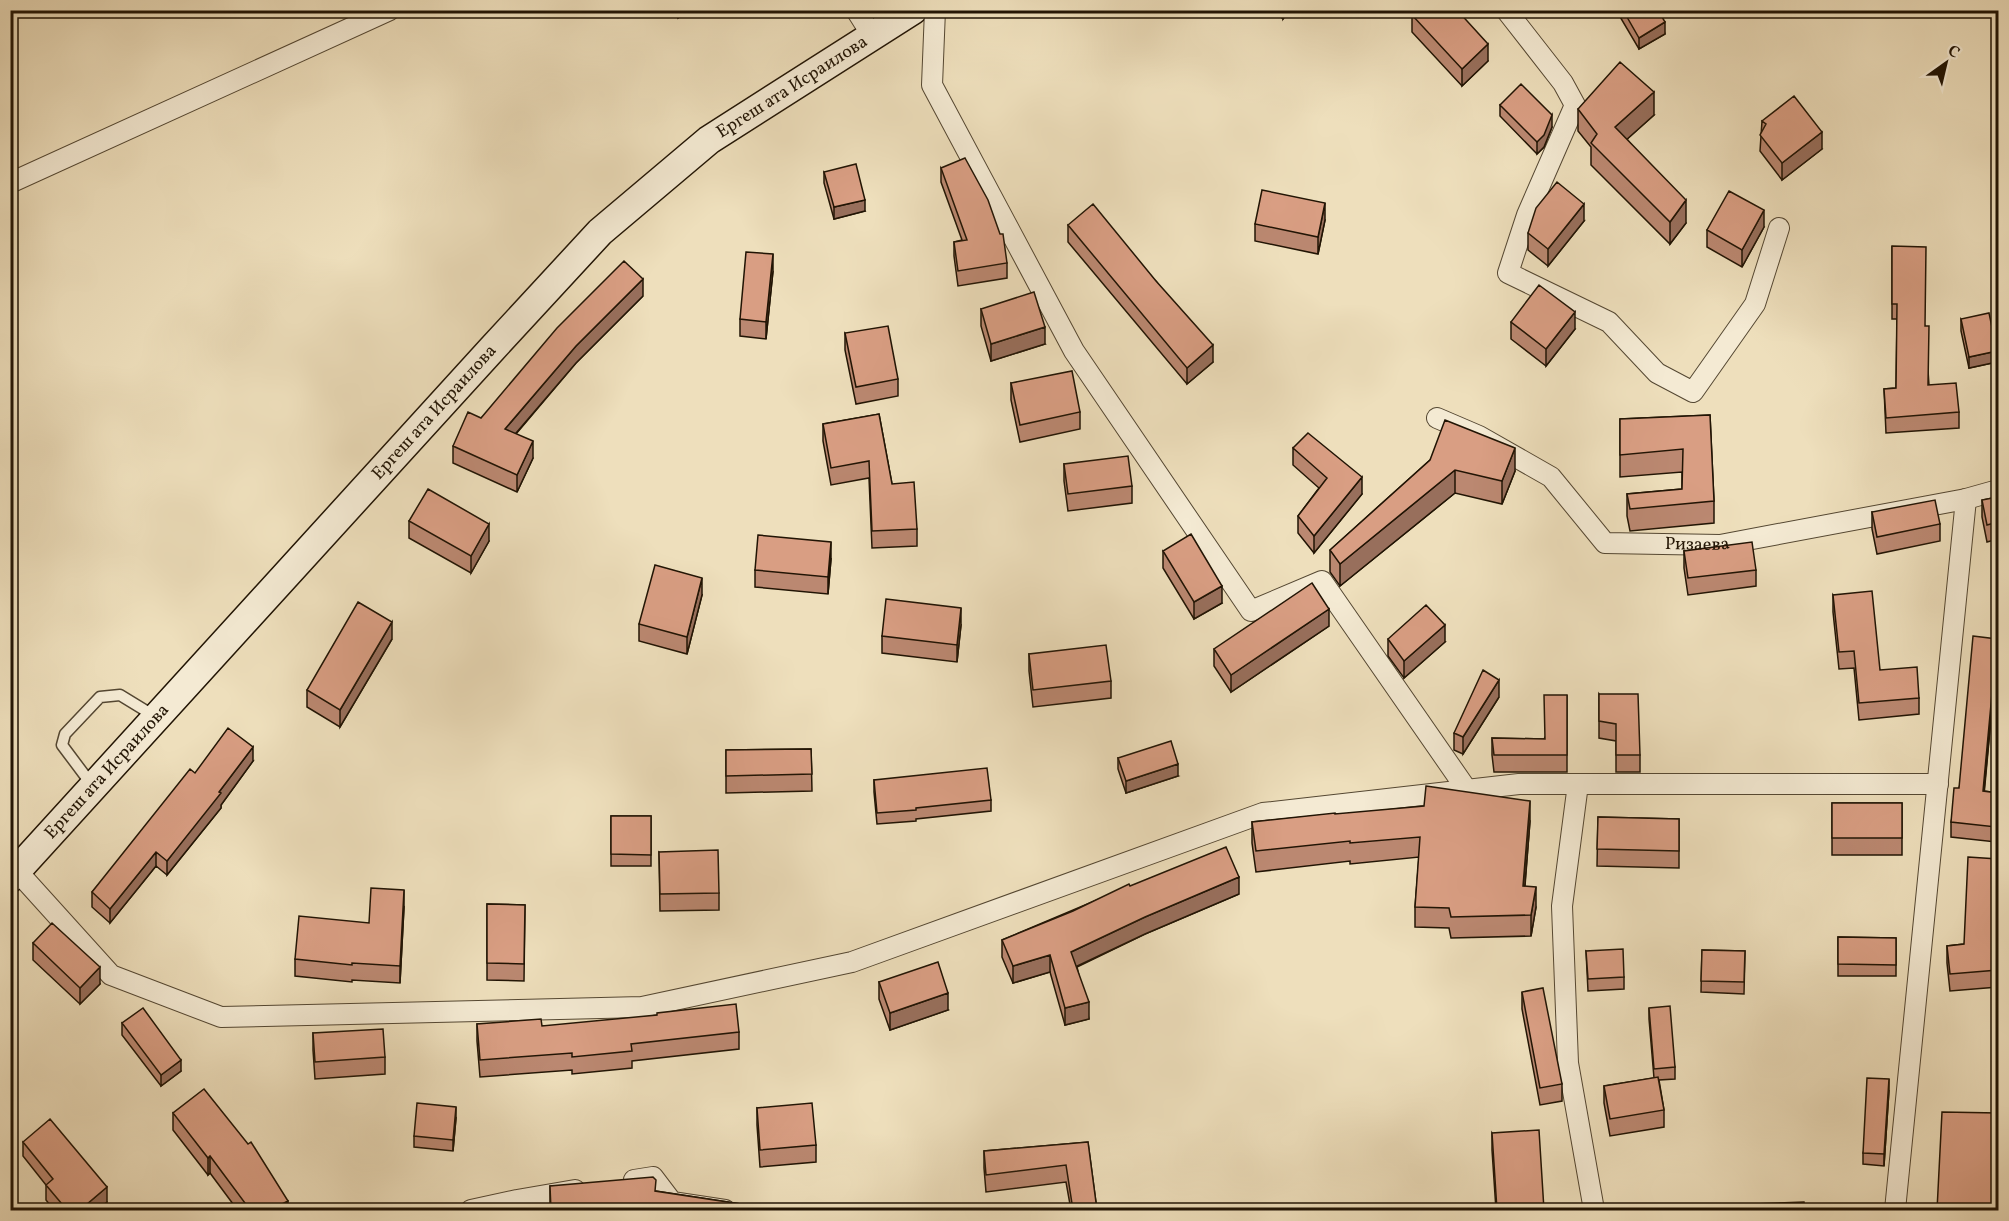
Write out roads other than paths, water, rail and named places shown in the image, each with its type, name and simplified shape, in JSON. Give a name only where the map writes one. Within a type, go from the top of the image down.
[{"type":"main road","name":"Ергеш ата Исраилова","points":[[14,875],[600,232],[709,140],[914,10]]},
{"type":"street","points":[[10,183],[390,10]]},
{"type":"street","points":[[856,10],[873,37]]},
{"type":"street","points":[[935,10],[932,86],[1074,351],[1142,454],[1251,611],[1322,580],[1467,790]]},
{"type":"street","points":[[1506,10],[1563,83],[1575,105],[1527,216],[1509,273],[1609,322],[1657,373],[1693,392],[1755,304],[1779,228]]},
{"type":"street","name":"Ризаева","points":[[1437,418],[1479,436],[1551,477],[1605,543],[1720,545],[1966,499],[1998,490]]},
{"type":"street","points":[[1895,1210],[1966,499]]},
{"type":"street","points":[[14,875],[111,975],[222,1017],[642,1007],[852,962],[1263,813],[1519,784],[1938,784]]},
{"type":"street","points":[[1578,784],[1562,906],[1568,1063],[1594,1210]]},
{"type":"street","points":[[619,1183],[653,1177],[672,1203],[725,1210]]},
{"type":"street","points":[[471,1210],[596,1186]]},
{"type":"lane","points":[[94,787],[62,746],[65,734],[82,715],[100,697],[120,695],[157,718]]}]
